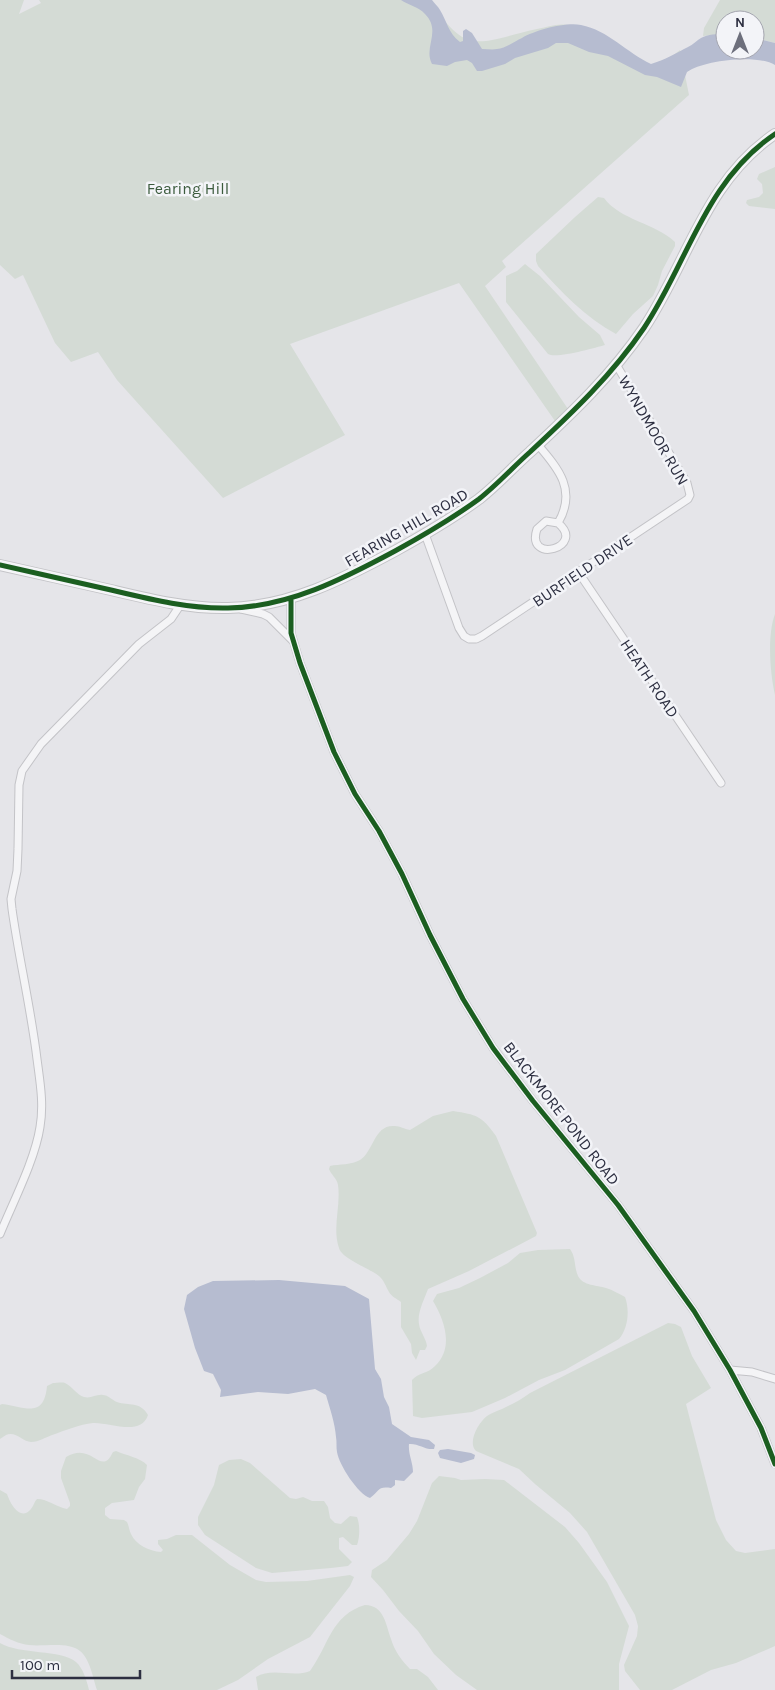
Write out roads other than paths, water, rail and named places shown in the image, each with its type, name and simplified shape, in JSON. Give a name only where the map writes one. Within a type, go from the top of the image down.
[{"type":"main road","name":"FEARING HILL ROAD","points":[[0,565],[140,597],[202,607],[233,608],[291,599],[318,589],[360,570],[425,534],[480,498],[582,403],[617,366],[657,307],[706,212],[726,179],[752,150],[775,134]]},
{"type":"street","name":"WYNDMOOR RUN","points":[[617,366],[687,483],[690,494]]},
{"type":"street","points":[[538,445],[559,471],[565,488],[566,506],[558,523]]},
{"type":"street","name":"BURFIELD DRIVE","points":[[425,534],[459,628],[464,636],[476,639],[683,504],[688,500],[690,494]]},
{"type":"street","points":[[546,521],[558,523],[564,532],[562,544],[550,550],[542,547],[536,540],[537,528],[546,521]]},
{"type":"street","name":"HEATH ROAD","points":[[579,572],[721,783]]},
{"type":"street","name":"BLACKMORE POND ROAD","points":[[291,599],[290,620],[292,640],[334,752],[402,874],[430,935],[468,1007],[494,1048],[532,1101],[618,1205],[694,1311],[730,1370],[761,1428],[775,1464]]},
{"type":"street","points":[[0,1234],[27,1169],[40,1129],[42,1110],[42,1095],[34,1038],[11,899],[17,871],[19,785],[22,771],[40,744],[140,644],[172,619],[181,604]]},
{"type":"street","name":"BLACKMORE POND ROAD","points":[[233,608],[269,617],[292,640]]},
{"type":"street","points":[[730,1370],[752,1372],[775,1379]]},
{"type":"water","points":[[401,0],[432,0],[439,9],[450,31],[460,42],[463,41],[463,31],[466,29],[472,33],[482,49],[500,48],[543,30],[574,24],[600,32],[651,64],[675,54],[699,39],[713,34],[715,34],[715,60],[731,60],[705,64],[687,72],[681,87],[657,77],[645,75],[608,56],[589,52],[568,43],[556,43],[548,48],[482,71],[477,71],[472,63],[467,60],[455,62],[447,66],[432,64],[430,51],[432,27],[430,20],[420,10]]},
{"type":"water","points":[[765,40],[775,43],[775,65],[756,60],[765,60]]},
{"type":"water","points":[[279,1280],[345,1286],[369,1299],[375,1369],[381,1379],[392,1424],[411,1437],[429,1440],[435,1445],[434,1449],[431,1449],[409,1444],[413,1472],[404,1481],[395,1480],[395,1485],[391,1488],[381,1488],[370,1498],[360,1491],[338,1458],[335,1426],[326,1395],[315,1389],[288,1394],[258,1392],[220,1397],[221,1390],[213,1374],[204,1371],[195,1348],[184,1309],[187,1295],[198,1287],[213,1281]]},
{"type":"water","points":[[448,1449],[471,1453],[475,1455],[474,1459],[461,1463],[440,1458],[438,1453],[440,1450]]},
{"type":"park label","name":"Fearing Hill","points":[[188,188]]}]
